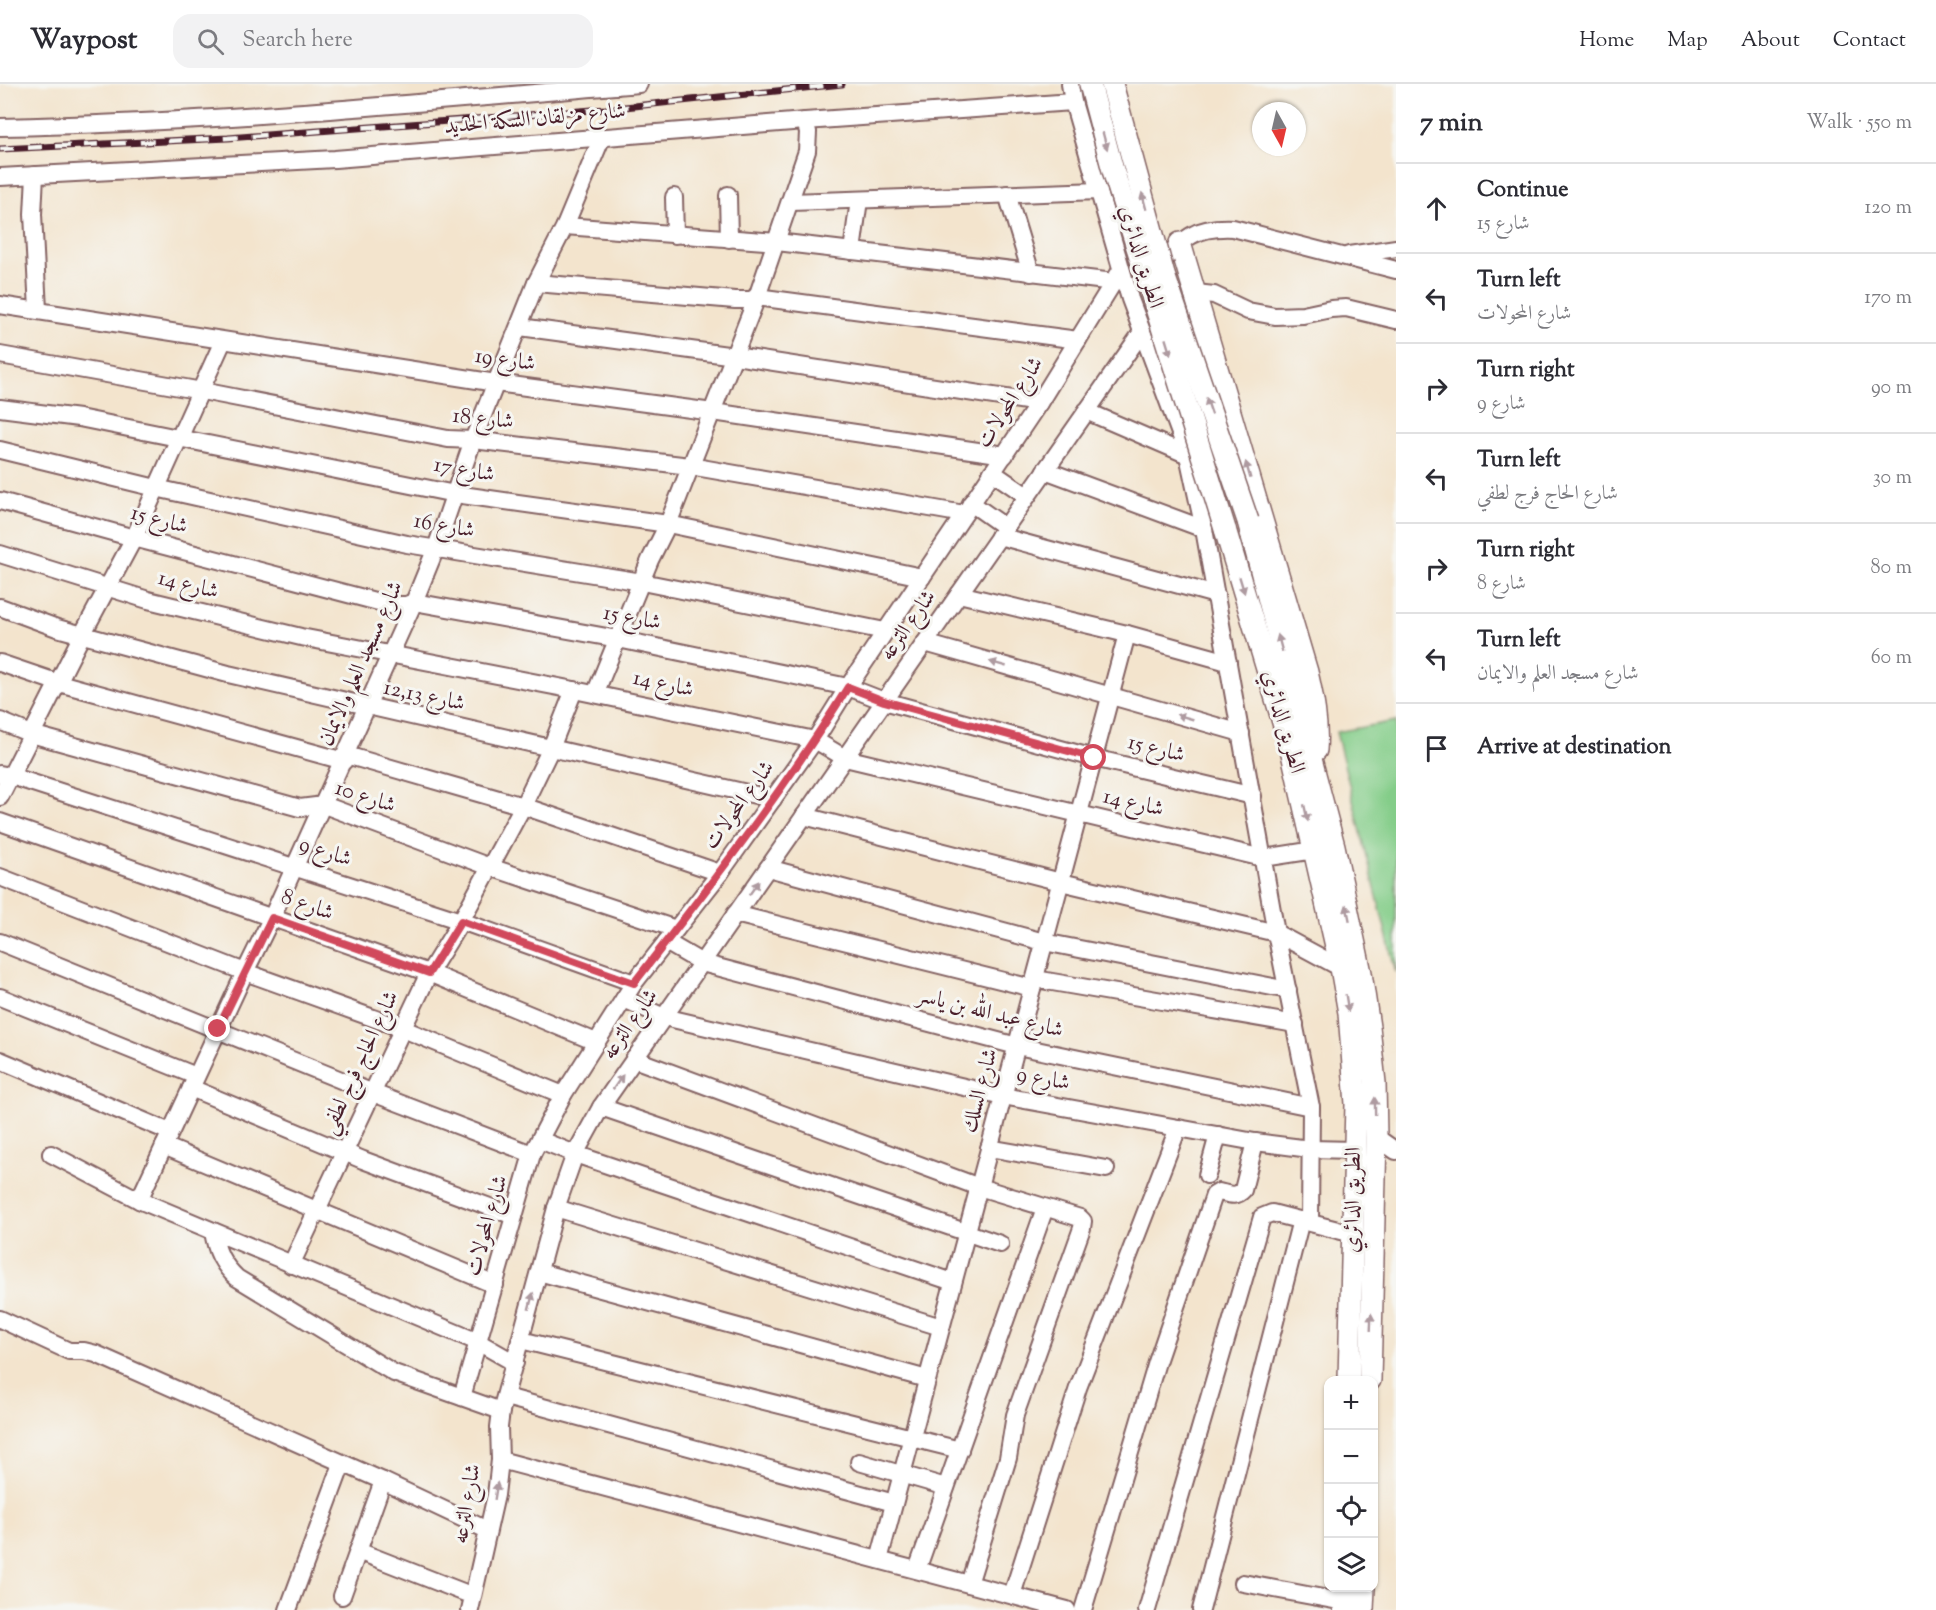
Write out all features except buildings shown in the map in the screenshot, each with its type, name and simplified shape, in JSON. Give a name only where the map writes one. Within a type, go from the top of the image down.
[{"type":"main road","name":"الطريق الدائري","points":[[1090,84],[1112,167],[1291,749],[1341,968],[1353,1059],[1356,1104],[1350,1376]]},
{"type":"main road","name":"الطريق الدائري","points":[[1112,84],[1164,275],[1248,521],[1334,846],[1361,973],[1373,1061],[1376,1137],[1370,1376]]},
{"type":"main road","points":[[1180,243],[1307,672],[1315,704],[1317,738],[1313,771]]},
{"type":"street","points":[[0,127],[202,119],[565,87],[637,84]]},
{"type":"street","points":[[1070,84],[1073,102],[1099,190],[1118,276],[1130,298],[1188,455],[1204,529],[1276,933],[1311,1107],[1306,1221],[1201,1610]]},
{"type":"street","name":"شارع مزلقان السكة الحديد","points":[[0,177],[335,159],[1073,102]]},
{"type":"street","points":[[596,694],[668,524],[757,297],[807,151],[808,132],[805,121]]},
{"type":"street","name":"شارع مسجد العلم والايمان","points":[[139,1200],[244,972],[272,918],[414,602],[436,548],[473,440],[536,283],[565,226],[602,137]]},
{"type":"street","points":[[35,175],[33,214],[38,310]]},
{"type":"street","points":[[791,202],[1099,190]]},
{"type":"street","points":[[1007,194],[1031,273]]},
{"type":"street","points":[[728,195],[729,239]]},
{"type":"street","points":[[674,197],[675,235]]},
{"type":"street","points":[[852,251],[859,201]]},
{"type":"street","points":[[565,226],[777,242],[1031,273],[1118,276]]},
{"type":"street","points":[[1130,298],[1191,234],[1219,227],[1233,228],[1396,270]]},
{"type":"street","points":[[1342,256],[1396,248]]},
{"type":"street","name":"شارع المحولات","points":[[462,1397],[536,1147],[563,1095],[634,983],[720,873],[815,740],[848,687],[1039,403],[1118,276]]},
{"type":"street","points":[[536,283],[735,300],[750,300],[757,297],[1078,340]]},
{"type":"street","points":[[1196,294],[1214,295],[1248,311],[1275,316],[1303,315],[1346,308],[1396,320]]},
{"type":"street","name":"شارع 19","points":[[0,305],[496,383],[1005,455]]},
{"type":"street","points":[[520,327],[735,356],[1039,403]]},
{"type":"street","name":"شارع الترعه","points":[[472,1603],[496,1495],[500,1460],[499,1426],[504,1404],[556,1208],[575,1154],[601,1107],[634,1059],[1142,332]]},
{"type":"street","points":[[0,797],[6,775],[32,734],[82,634],[134,538],[223,341]]},
{"type":"street","name":"شارع 18","points":[[0,356],[202,391],[448,440],[473,440],[690,466],[967,508]]},
{"type":"street","name":"شارع 17","points":[[0,408],[79,418],[455,494],[668,524],[922,576]]},
{"type":"street","points":[[1086,411],[1188,455]]},
{"type":"street","name":"شارع 16","points":[[0,450],[156,488],[407,544],[642,582],[885,632]]},
{"type":"street","points":[[1045,470],[1204,529]]},
{"type":"street","points":[[992,472],[1027,496]]},
{"type":"street","name":"شارع 15","points":[[0,501],[390,605],[406,605],[414,602],[618,639],[848,687],[884,701],[1094,758],[1253,796]]},
{"type":"street","points":[[967,508],[1002,532],[1216,595]]},
{"type":"street","name":"شارع 14","points":[[0,554],[148,600],[301,637],[596,694],[815,740],[845,758],[1263,858],[1315,850]]},
{"type":"street","points":[[959,594],[1127,634],[1228,662]]},
{"type":"street","name":"شارع 12,13","points":[[0,607],[82,634],[228,674],[773,799]]},
{"type":"street","name":"شارع السلك","points":[[879,1560],[1127,634]]},
{"type":"street","points":[[925,643],[1241,733]]},
{"type":"street","points":[[0,663],[59,683],[523,806],[720,873]]},
{"type":"street","name":"شارع الحاج فرج لطفي","points":[[291,1264],[373,1093],[401,1028],[429,973],[461,921],[523,806],[551,748],[574,690]]},
{"type":"street","name":"شارع 10","points":[[0,721],[32,734],[300,808],[324,804],[671,936]]},
{"type":"street","name":"شارع 9","points":[[6,775],[461,921],[634,983]]},
{"type":"street","points":[[804,816],[1061,882],[1276,933],[1341,968]]},
{"type":"street","name":"شارع 8","points":[[0,822],[429,973],[596,1042]]},
{"type":"street","points":[[768,868],[1044,942],[1288,990]]},
{"type":"street","points":[[0,878],[244,972],[401,1028],[563,1095]]},
{"type":"street","points":[[735,915],[1033,984],[1295,1024]]},
{"type":"street","name":"شارع عبد الله بن ياسر","points":[[671,936],[702,963],[1017,1046],[1311,1107]]},
{"type":"street","points":[[0,942],[373,1093],[536,1147],[575,1154],[953,1282]]},
{"type":"street","points":[[0,997],[345,1151],[514,1216]]},
{"type":"street","name":"شارع 9","points":[[624,999],[664,1017],[1003,1096],[1255,1142],[1310,1149],[1355,1150]]},
{"type":"street","points":[[634,1059],[979,1187],[1080,1218],[1084,1225],[1015,1415],[1008,1458],[969,1584]]},
{"type":"street","points":[[0,1060],[316,1211],[495,1285]]},
{"type":"street","points":[[601,1107],[1000,1244]]},
{"type":"street","points":[[1012,1595],[1078,1388],[1178,1128]]},
{"type":"street","points":[[1208,1175],[1218,1135]]},
{"type":"street","points":[[1376,1137],[1396,1151]]},
{"type":"street","points":[[1083,1610],[1157,1362],[1213,1197],[1219,1192],[1234,1195],[1243,1190],[1255,1142]]},
{"type":"street","points":[[989,1148],[1106,1169]]},
{"type":"street","points":[[51,1154],[139,1200],[478,1342],[515,1363]]},
{"type":"street","points":[[556,1208],[941,1327]]},
{"type":"street","points":[[917,1570],[1045,1208]]},
{"type":"street","points":[[1148,1610],[1262,1217],[1272,1213],[1353,1234]]},
{"type":"street","points":[[213,1231],[219,1258],[237,1278],[394,1373],[462,1397],[504,1404],[894,1503]]},
{"type":"street","points":[[539,1272],[927,1379]]},
{"type":"street","points":[[0,1319],[69,1351],[96,1354],[487,1530]]},
{"type":"street","points":[[521,1340],[960,1450]]},
{"type":"street","points":[[500,1460],[1067,1610]]},
{"type":"street","points":[[859,1462],[946,1487]]},
{"type":"street","points":[[288,1610],[342,1464]]},
{"type":"street","points":[[342,1596],[383,1482]]},
{"type":"street","points":[[358,1551],[472,1603]]},
{"type":"street","points":[[1243,1584],[1349,1602]]},
{"type":"green space","points":[[1396,721],[1396,973],[1336,732]]},
{"type":"railway","points":[[0,149],[228,138],[606,109],[842,84]]},
{"type":"route","points":[[218,1029],[272,918],[429,973],[461,921],[634,983],[720,873],[815,740],[848,687],[884,701],[1094,758]]}]
